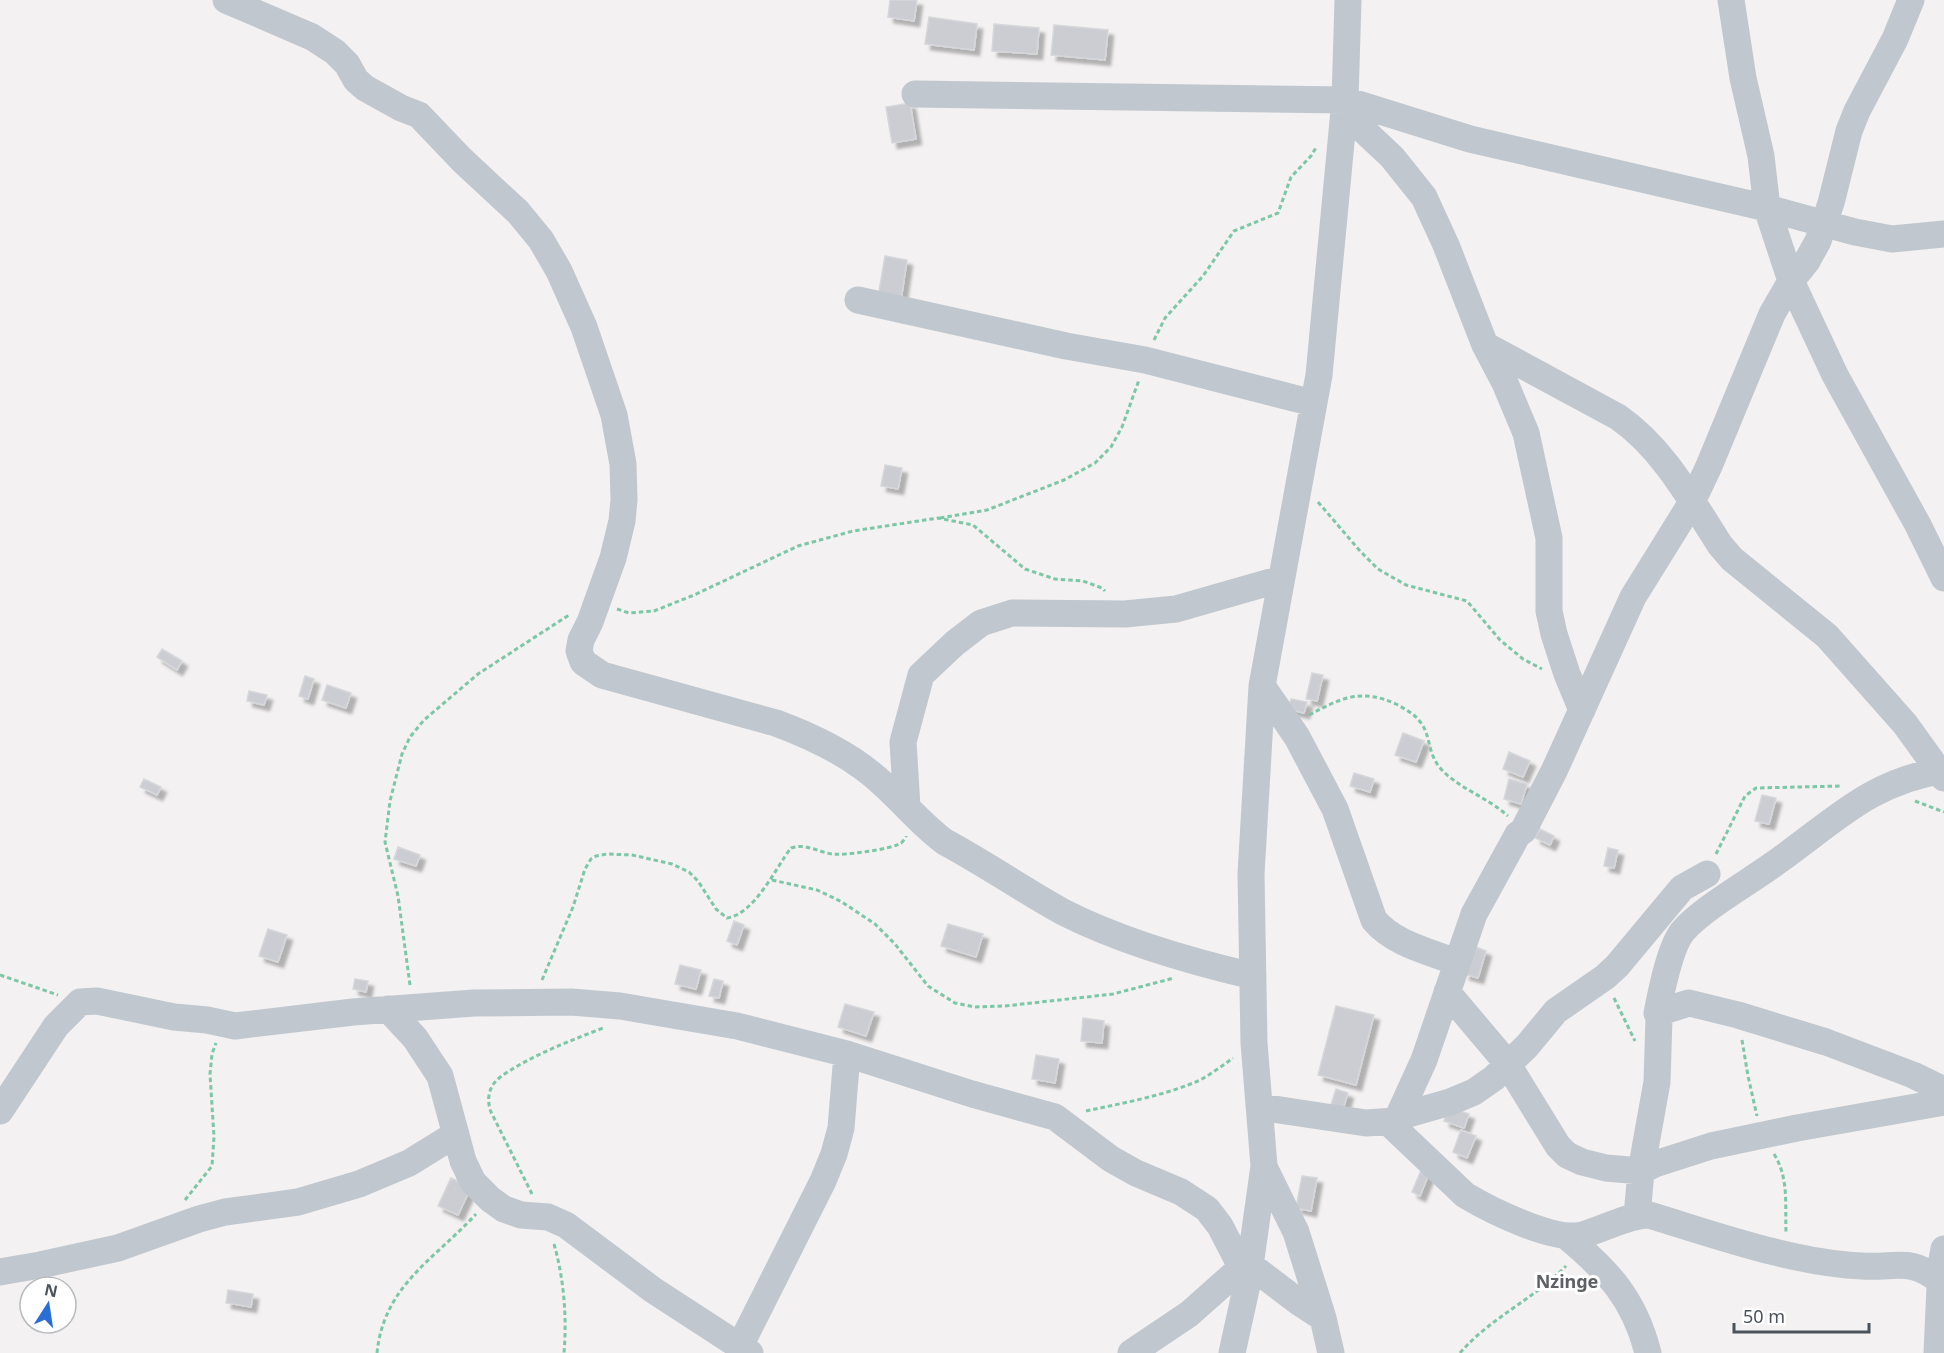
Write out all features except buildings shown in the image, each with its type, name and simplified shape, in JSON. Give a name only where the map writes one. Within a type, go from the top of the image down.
[{"type":"street","points":[[226,0],[312,37],[347,64],[356,80],[365,88],[419,115],[462,160],[518,212],[541,240],[559,271],[584,327],[614,415],[623,464],[622,521],[613,558],[581,640],[579,651],[583,662],[602,675],[802,732],[853,761],[883,783],[931,832],[945,842],[1064,912],[1103,930],[1219,968],[1253,976]]},
{"type":"street","points":[[1232,1353],[1264,1166],[1254,1043],[1251,874],[1262,686],[1320,363],[1344,106],[1348,0]]},
{"type":"street","points":[[1731,0],[1743,78],[1761,156],[1767,208],[1791,281],[1835,375],[1918,525],[1944,578]]},
{"type":"street","points":[[1393,1120],[1413,1086],[1474,914],[1556,769],[1633,597],[1692,502],[1746,380],[1772,314],[1818,241],[1836,185],[1849,130],[1895,39],[1911,0]]},
{"type":"street","points":[[915,94],[1344,106],[1490,145],[1767,208],[1855,232],[1892,239],[1944,234]]},
{"type":"street","points":[[1344,106],[1392,157],[1424,197],[1446,245],[1485,345],[1505,382],[1526,433],[1549,538],[1549,611],[1567,674],[1582,710]]},
{"type":"street","points":[[858,300],[1055,344],[1145,360],[1314,403]]},
{"type":"street","points":[[1485,345],[1636,429],[1650,444],[1732,559],[1827,636],[1905,724],[1942,773]]},
{"type":"street","points":[[910,811],[903,742],[921,675],[955,643],[981,623],[1012,613],[1125,614],[1176,609],[1281,579]]},
{"type":"street","points":[[1262,686],[1311,759],[1335,809],[1374,920],[1399,941],[1456,962]]},
{"type":"street","points":[[1637,1216],[1641,1171],[1657,1082],[1659,1018],[1657,1013],[1675,945],[1682,932],[1708,910],[1774,865],[1844,811],[1876,791],[1914,776],[1942,773]]},
{"type":"street","points":[[1260,1107],[1366,1123],[1393,1120],[1463,1098],[1494,1078],[1527,1046],[1556,1011],[1605,977],[1636,945],[1683,888],[1707,874]]},
{"type":"street","points":[[1447,992],[1507,1063],[1558,1146],[1567,1155],[1582,1162],[1606,1168],[1641,1171],[1654,1164],[1711,1146],[1944,1102]]},
{"type":"street","points":[[0,1111],[56,1026],[80,1002],[97,1000],[174,1017],[207,1020],[226,1025],[260,1024],[401,1008],[528,1003],[597,1003],[620,1006],[737,1026],[847,1054],[1055,1118],[1112,1159],[1136,1173],[1181,1192],[1207,1209],[1247,1271],[1323,1318]]},
{"type":"street","points":[[1657,1013],[1689,1003],[1738,1015],[1847,1050],[1913,1075],[1944,1090]]},
{"type":"street","points":[[401,1008],[415,1038],[440,1076],[464,1161],[473,1182],[490,1199],[504,1209],[521,1215],[543,1216],[566,1225],[653,1290],[745,1349],[834,1154],[841,1128],[847,1054]]},
{"type":"street","points":[[1393,1120],[1465,1195],[1480,1204],[1574,1243],[1598,1264],[1623,1293],[1637,1317],[1648,1353]]},
{"type":"street","points":[[0,1272],[118,1248],[167,1229],[225,1212],[298,1202],[359,1185],[409,1163],[456,1134]]},
{"type":"street","points":[[1264,1166],[1296,1232],[1323,1318],[1331,1353]]},
{"type":"street","points":[[1574,1243],[1581,1235],[1637,1216],[1649,1215],[1818,1262],[1851,1266],[1912,1266],[1923,1269],[1940,1281]]},
{"type":"street","points":[[1940,1345],[1940,1281],[1944,1249]]},
{"type":"street","points":[[1131,1353],[1247,1271]]},
{"type":"path","points":[[401,1008],[398,896],[385,842],[390,801],[406,745],[424,720],[478,674],[563,618],[597,602],[629,613],[654,611],[694,595],[798,546],[853,531],[987,510],[1064,480],[1095,463],[1111,447],[1122,427],[1145,360],[1165,318],[1203,276],[1234,231],[1278,213],[1291,177],[1311,156],[1321,139]]},
{"type":"path","points":[[1300,478],[1338,527],[1378,569],[1406,585],[1467,601],[1500,640],[1523,659],[1548,672],[1567,674]]},
{"type":"path","points":[[938,518],[973,525],[1025,569],[1055,579],[1083,581],[1101,588],[1125,614]]},
{"type":"path","points":[[1289,725],[1342,699],[1367,694],[1384,699],[1407,710],[1422,724],[1428,747],[1441,770],[1455,781],[1489,800],[1523,831]]},
{"type":"path","points":[[1707,874],[1745,796],[1756,788],[1838,786],[1876,791]]},
{"type":"path","points":[[528,1003],[543,980],[573,907],[585,869],[591,859],[596,856],[632,855],[672,864],[689,872],[698,881],[716,909],[727,918],[735,917],[772,880],[791,848],[799,846],[831,854],[848,855],[902,843],[908,832],[910,811]]},
{"type":"path","points":[[772,880],[817,890],[842,902],[875,924],[895,944],[928,986],[955,1003],[975,1007],[1005,1006],[1113,994],[1178,977]]},
{"type":"path","points":[[0,975],[80,1002]]},
{"type":"path","points":[[1605,977],[1636,1043]]},
{"type":"path","points":[[1738,1015],[1761,1136],[1777,1158],[1783,1172],[1788,1255]]},
{"type":"path","points":[[167,1229],[180,1205],[212,1166],[214,1137],[210,1074],[212,1054],[226,1025]]},
{"type":"path","points":[[564,1353],[566,1329],[555,1249],[543,1216],[488,1104],[490,1091],[496,1081],[550,1048],[605,1027]]},
{"type":"path","points":[[1055,1118],[1160,1094],[1199,1080],[1254,1043]]},
{"type":"path","points":[[377,1353],[381,1328],[390,1306],[415,1271],[461,1231],[490,1199]]},
{"type":"path","points":[[1460,1353],[1481,1331],[1554,1278],[1574,1243]]},
{"type":"district","name":"Nzinge","points":[[1567,1282]]}]
